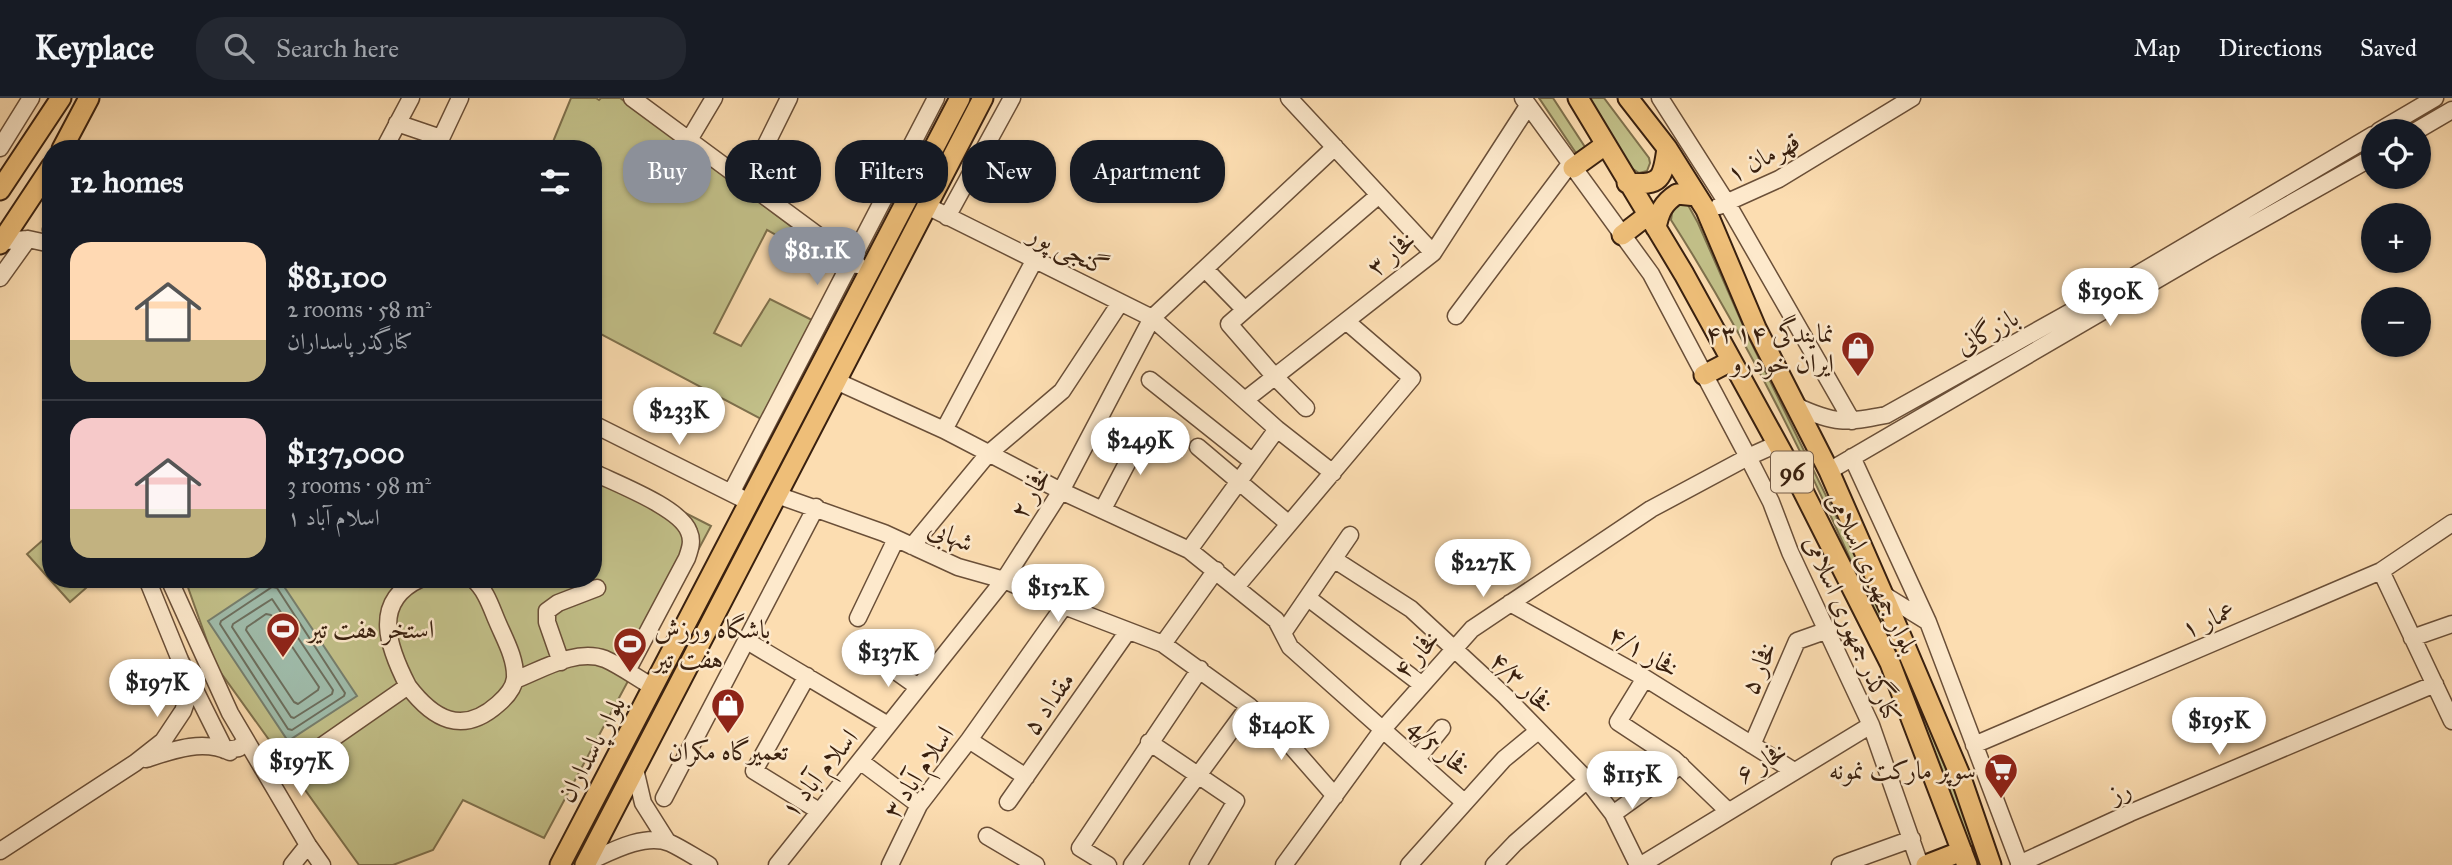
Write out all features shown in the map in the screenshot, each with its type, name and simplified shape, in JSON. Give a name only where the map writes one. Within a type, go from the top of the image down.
[{"type":"main road","points":[[0,190],[61,98]]},
{"type":"main road","points":[[67,140],[89,98]]},
{"type":"main road","name":"بلوار پاسداران","points":[[585,864],[983,98]]},
{"type":"main road","name":"بلوار جمهوری اسلامی","points":[[1578,98],[1652,221],[1777,444],[1889,663],[1965,858]]},
{"type":"main road","name":"بلوار جمهوری اسلامی","points":[[1628,98],[1667,148],[1701,203],[1756,328],[1829,471],[1960,775],[1992,865]]},
{"type":"main road","name":"بلوار پاسداران","points":[[560,865],[957,104]]},
{"type":"main road","points":[[1572,166],[1605,145]]},
{"type":"main road","points":[[1627,183],[1652,184],[1660,178],[1667,148]]},
{"type":"main road","points":[[1,243],[42,181]]},
{"type":"main road","points":[[1622,235],[1652,221],[1667,201],[1677,194],[1701,203]]},
{"type":"main road","points":[[1704,375],[1731,361]]},
{"type":"main road","points":[[1926,865],[1965,858]]},
{"type":"street","points":[[0,148],[31,98]]},
{"type":"street","points":[[388,140],[411,98]]},
{"type":"street","points":[[440,140],[460,98]]},
{"type":"street","points":[[632,98],[689,140],[714,98]]},
{"type":"street","points":[[768,140],[789,98]]},
{"type":"street","points":[[947,217],[1012,98]]},
{"type":"street","points":[[1289,98],[1433,253]]},
{"type":"street","points":[[1660,98],[1727,203],[1852,421]]},
{"type":"street","points":[[1880,98],[1890,113]]},
{"type":"street","name":"قهرمان ۱","points":[[1701,203],[1727,203],[1779,179],[1912,98]]},
{"type":"street","points":[[2399,119],[2435,98]]},
{"type":"street","points":[[731,493],[933,99],[957,104]]},
{"type":"street","name":"کنارگذر جمهوری اسلامی","points":[[1525,102],[1651,274],[1748,457],[1771,502],[1790,552],[1871,725],[1920,865]]},
{"type":"street","name":"فخار ۳","points":[[1245,400],[1433,253],[1525,102]]},
{"type":"street","points":[[2431,122],[2452,110]]},
{"type":"street","points":[[397,123],[430,140]]},
{"type":"street","name":"بازرگانی","points":[[1829,471],[1893,434],[2048,334],[2361,142]]},
{"type":"street","name":"فخار ۲","points":[[1004,580],[1061,491],[1152,318],[1335,147]]},
{"type":"street","name":"بازرگانی","points":[[1796,406],[1828,420],[1852,421],[1886,415],[2048,334],[2361,164]]},
{"type":"street","points":[[1456,316],[1572,166]]},
{"type":"street","points":[[1306,408],[1228,324],[1379,195]]},
{"type":"street","points":[[774,203],[869,272]]},
{"type":"street","name":"گنجی پور","points":[[927,206],[1152,318],[1277,429],[1333,473]]},
{"type":"street","points":[[1,243],[27,239],[42,242]]},
{"type":"street","points":[[0,278],[27,239]]},
{"type":"street","points":[[944,430],[1034,261]]},
{"type":"street","points":[[1205,269],[1245,310]]},
{"type":"street","points":[[912,546],[988,454],[1062,391],[1120,303]]},
{"type":"street","points":[[1236,587],[1412,378],[1346,321]]},
{"type":"street","name":"فخار 4/5","points":[[836,380],[944,430],[1061,491],[1189,550],[1276,620],[1290,647],[1464,802]]},
{"type":"street","points":[[1150,380],[1253,462]]},
{"type":"street","points":[[1886,415],[1882,427],[1893,434]]},
{"type":"street","points":[[602,428],[749,502]]},
{"type":"street","points":[[1103,509],[1145,429]]},
{"type":"street","points":[[1189,550],[1277,429]]},
{"type":"street","name":"فخار ۴","points":[[1284,865],[1383,729],[1472,629],[1651,509],[1777,444]]},
{"type":"street","points":[[1198,447],[1289,524]]},
{"type":"street","points":[[1852,457],[1928,622],[2020,864]]},
{"type":"street","points":[[602,477],[671,512],[684,522],[690,532],[691,545],[687,558],[627,671]]},
{"type":"street","name":"شهابی","points":[[777,495],[896,538],[958,567],[1004,580],[1163,644],[1249,706],[1286,740],[1335,796]]},
{"type":"street","points":[[664,798],[816,508]]},
{"type":"street","name":"عمار ۱","points":[[1974,745],[2381,571],[2452,523]]},
{"type":"street","points":[[1283,633],[1350,535]]},
{"type":"street","points":[[858,618],[896,538]]},
{"type":"street","name":"فخار ۴/۳","points":[[1335,560],[1411,608],[1505,696],[1587,780],[1613,814],[1640,865]]},
{"type":"street","points":[[1163,644],[1216,570]]},
{"type":"street","points":[[2381,571],[2452,720]]},
{"type":"street","name":"اسلام آباد ۱","points":[[777,865],[1004,580]]},
{"type":"street","points":[[151,588],[189,678],[225,750]]},
{"type":"street","points":[[173,588],[205,661],[245,741],[307,845],[322,865]]},
{"type":"street","points":[[407,588],[392,606],[387,621],[388,639],[408,686],[422,705],[435,715],[449,720],[470,720],[497,705],[508,695],[515,680],[514,667],[505,640],[487,597],[480,588]]},
{"type":"street","points":[[561,662],[547,622],[547,611],[558,603],[597,588]]},
{"type":"street","points":[[1881,593],[1928,622]]},
{"type":"street","points":[[1308,598],[1421,684]]},
{"type":"street","name":"فخار ۴/۱","points":[[1510,603],[1646,678],[1794,771]]},
{"type":"street","name":"اسلام آباد ۳","points":[[890,865],[919,805],[969,740],[1064,606]]},
{"type":"street","points":[[2412,638],[2452,624]]},
{"type":"street","name":"مقداد ۵","points":[[1008,802],[1128,631]]},
{"type":"street","name":"فخار ۵","points":[[1752,745],[1797,641],[1828,631]]},
{"type":"street","points":[[747,641],[888,725]]},
{"type":"street","points":[[515,680],[584,656],[604,659],[653,687]]},
{"type":"street","points":[[880,660],[918,687]]},
{"type":"street","points":[[0,851],[135,763],[170,733],[183,711],[189,678],[205,661]]},
{"type":"street","points":[[1108,865],[1080,848],[1200,669]]},
{"type":"street","points":[[807,676],[754,771],[820,811]]},
{"type":"street","points":[[1646,678],[1618,722],[1675,759],[1728,811]]},
{"type":"street","name":"رز","points":[[2020,864],[2130,813],[2435,684]]},
{"type":"street","points":[[303,758],[408,686]]},
{"type":"street","points":[[1132,865],[1249,706]]},
{"type":"street","name":"فخار ۶","points":[[1640,865],[1871,725]]},
{"type":"street","points":[[1417,759],[1443,728]]},
{"type":"street","points":[[1409,865],[1504,759],[1538,731]]},
{"type":"street","points":[[969,740],[1026,778]]},
{"type":"street","points":[[225,750],[235,750],[245,741]]},
{"type":"street","points":[[1149,742],[1236,801],[1198,865]]},
{"type":"street","points":[[135,763],[185,747],[209,746],[225,750],[263,769]]},
{"type":"street","points":[[860,761],[919,805]]},
{"type":"street","points":[[1613,814],[1681,765]]},
{"type":"street","points":[[635,769],[643,803],[667,841],[709,865]]},
{"type":"street","points":[[1494,865],[1515,842],[1587,780]]},
{"type":"street","points":[[987,836],[1030,864]]},
{"type":"street","points":[[1840,865],[1912,839]]},
{"type":"street","points":[[585,864],[619,847],[640,842],[667,841]]},
{"type":"street","points":[[292,865],[307,845]]},
{"type":"shaded area","points":[[571,98],[620,98],[676,140],[623,140],[623,203],[711,203],[711,166],[725,177],[725,203],[760,203],[812,242],[806,252],[767,230],[714,333],[741,346],[770,299],[820,324],[761,419],[602,335],[602,140],[554,140]]},
{"type":"shaded area","points":[[1539,98],[1553,98],[1585,147],[1576,153]]},
{"type":"shaded area","points":[[1589,98],[1604,98],[1649,158],[1647,171],[1639,173],[1630,167]]},
{"type":"shaded area","points":[[1681,202],[1688,205],[1698,223],[1746,332],[1875,596],[1983,865],[1974,865],[1875,616],[1801,453],[1761,374],[1671,220],[1673,206]]},
{"type":"shaded area","points":[[602,471],[711,526],[544,838],[463,800],[433,850],[393,865],[359,865],[216,666],[188,588],[602,588]]},
{"type":"shaded area","points":[[42,541],[42,571],[27,554]]},
{"type":"shaded area","points":[[57,588],[86,588],[70,602]]},
{"type":"water","name":"استخر هفت تیر","points":[[258,588],[285,588],[357,696],[288,741],[208,621]]},
{"type":"place","name":"نمایندگی ۴۳۱۴ ایران خودرو","points":[[1858,378]]},
{"type":"place","name":"استخر هفت تیر","points":[[283,659]]},
{"type":"place","name":"باشگاه ورزش هفت تیر","points":[[630,674]]},
{"type":"place","name":"تعمیرگاه مکران","points":[[728,735]]},
{"type":"place","name":"سوپر مارکت نمونه","points":[[2001,800]]}]
